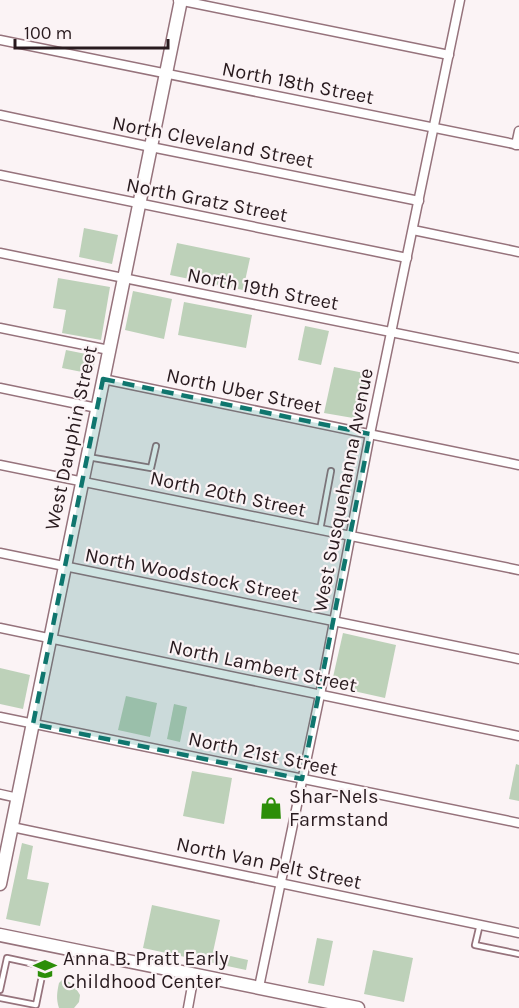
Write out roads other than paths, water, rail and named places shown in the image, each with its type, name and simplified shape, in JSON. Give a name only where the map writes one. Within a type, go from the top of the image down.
[{"type":"street","points":[[180,0],[449,55]]},
{"type":"street","name":"West Dauphin Street","points":[[0,885],[3,858],[18,798],[180,0]]},
{"type":"street","name":"West Susquehanna Avenue","points":[[260,987],[320,695],[370,434],[460,0]]},
{"type":"street","name":"North 18th Street","points":[[0,40],[518,145]]},
{"type":"street","name":"North Cleveland Street","points":[[0,115],[419,201]]},
{"type":"street","points":[[518,145],[519,131]]},
{"type":"street","name":"North Gratz Street","points":[[0,175],[407,258]]},
{"type":"street","points":[[413,230],[519,252]]},
{"type":"street","name":"North 19th Street","points":[[0,253],[519,358]]},
{"type":"street","points":[[0,328],[109,350]]},
{"type":"street","name":"North Uber Street","points":[[103,379],[519,465]]},
{"type":"street","points":[[0,388],[98,408]]},
{"type":"street","name":"North 20th Street","points":[[0,465],[519,570]]},
{"type":"street","name":"North Woodstock Street","points":[[0,553],[519,659]]},
{"type":"street","name":"North Lambert Street","points":[[0,628],[519,736]]},
{"type":"street","name":"North 21st Street","points":[[0,717],[519,823]]},
{"type":"street","points":[[0,794],[18,798]]},
{"type":"street","name":"North Van Pelt Street","points":[[12,827],[519,933]]},
{"type":"street","points":[[0,935],[260,987],[303,1002],[358,1008]]},
{"type":"street","points":[[188,1008],[194,975]]},
{"type":"lane","points":[[87,457],[152,468],[156,446]]},
{"type":"lane","points":[[320,530],[331,471]]},
{"type":"lane","points":[[480,924],[475,945],[519,954]]},
{"type":"lane","points":[[0,990],[7,958],[44,966],[36,1005],[0,998]]},
{"type":"place","name":"Shar-Nels Farmstand","points":[[271,808]]},
{"type":"place","name":"Anna B. Pratt Early Childhood Center","points":[[45,969]]}]
